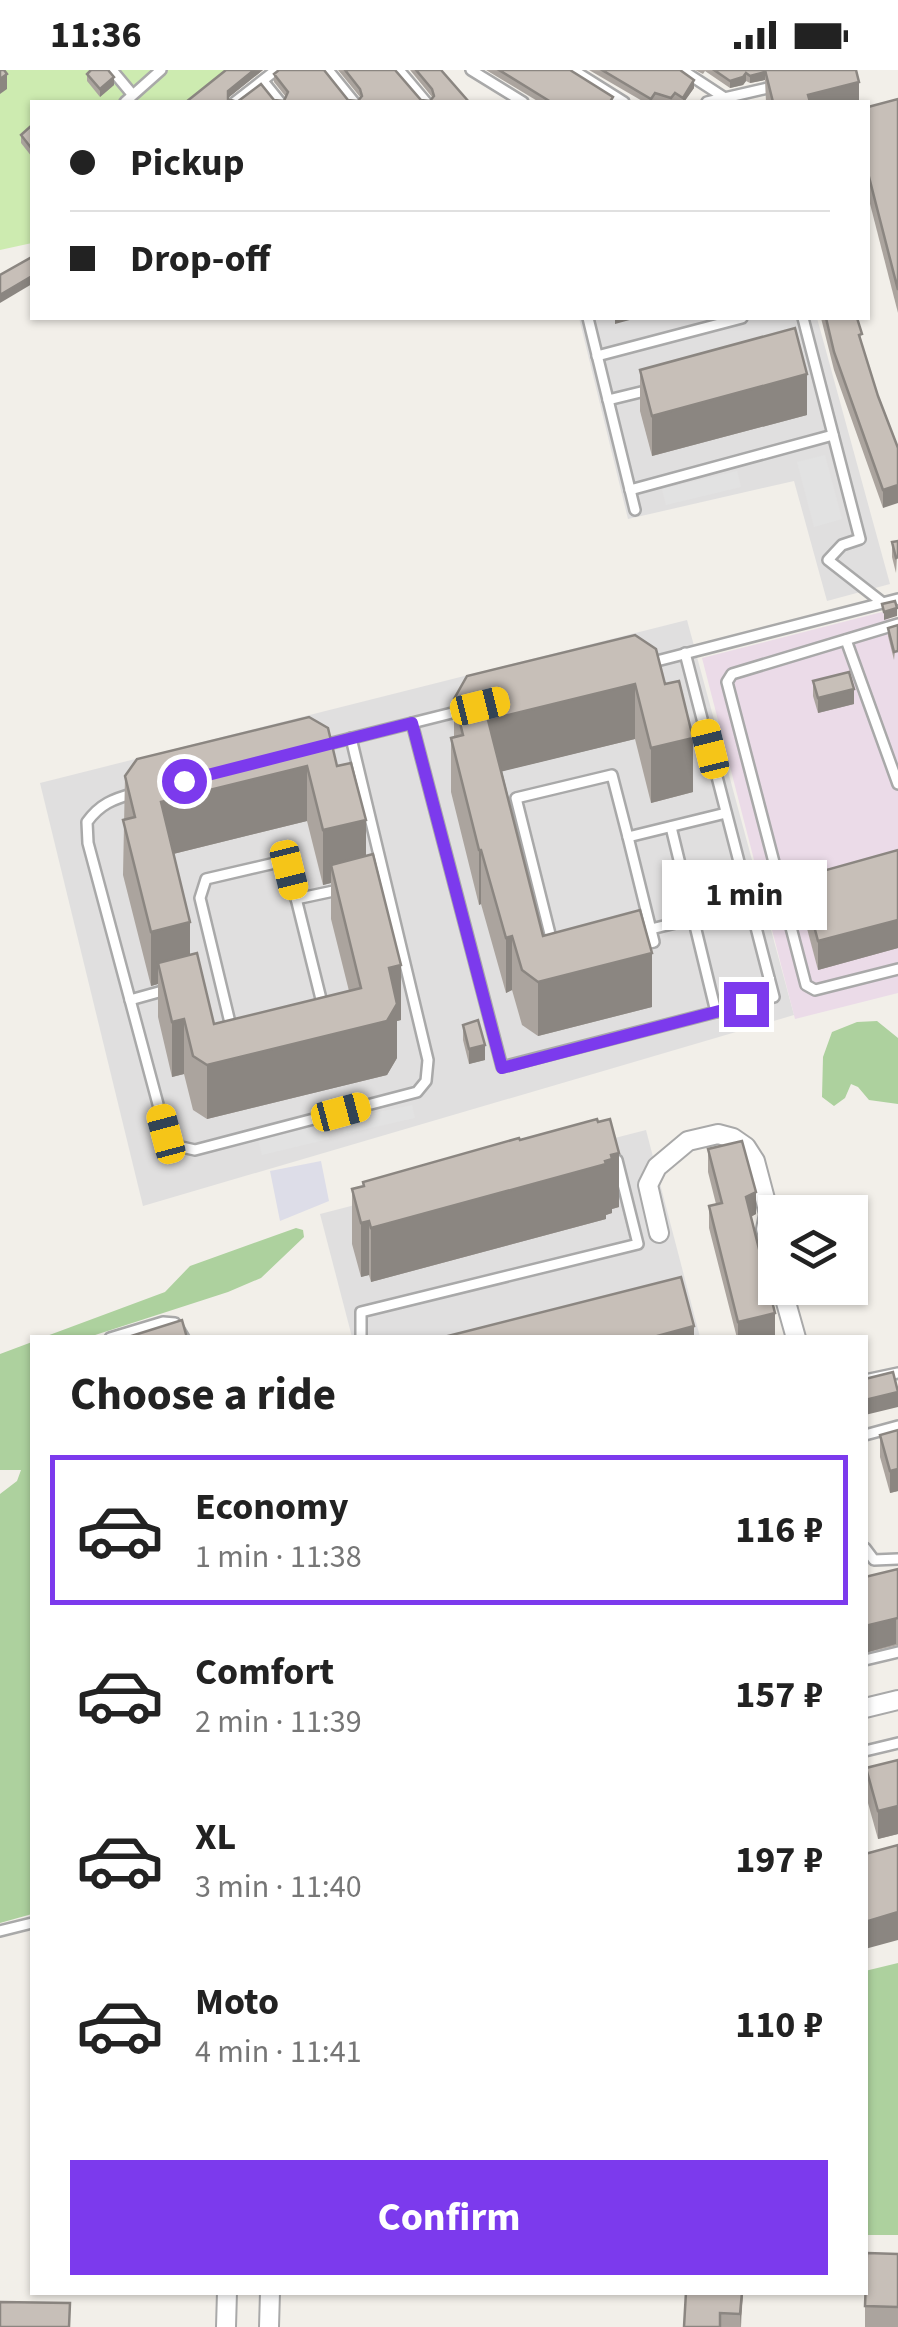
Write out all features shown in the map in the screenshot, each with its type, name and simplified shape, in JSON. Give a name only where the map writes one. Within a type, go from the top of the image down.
[{"type":"street","points":[[659,1233],[648,1185],[657,1167],[688,1141],[718,1134],[733,1138],[755,1161],[764,1195]]},
{"type":"street","points":[[787,1305],[795,1335]]},
{"type":"street","points":[[868,1707],[898,1700]]},
{"type":"street","points":[[226,2295],[226,2327]]},
{"type":"street","points":[[269,2327],[270,2295]]},
{"type":"lane","points":[[112,70],[128,98],[161,70]]},
{"type":"lane","points":[[238,100],[276,70]]},
{"type":"lane","points":[[328,70],[352,100]]},
{"type":"lane","points":[[400,70],[424,100]]},
{"type":"lane","points":[[471,70],[520,100]]},
{"type":"lane","points":[[573,70],[621,100]]},
{"type":"lane","points":[[682,70],[725,98]]},
{"type":"lane","points":[[263,81],[278,100]]},
{"type":"lane","points":[[716,100],[781,84]]},
{"type":"lane","points":[[588,320],[635,510]]},
{"type":"lane","points":[[597,356],[734,320]]},
{"type":"lane","points":[[803,320],[860,539],[842,545],[828,560],[884,603]]},
{"type":"lane","points":[[792,352],[810,348]]},
{"type":"lane","points":[[608,400],[663,386]]},
{"type":"lane","points":[[630,490],[833,435]]},
{"type":"lane","points":[[630,667],[898,599]]},
{"type":"lane","points":[[898,624],[732,674],[727,682],[806,986],[815,990],[898,969]]},
{"type":"lane","points":[[846,640],[898,784]]},
{"type":"lane","points":[[412,723],[502,1068],[774,997],[685,654]]},
{"type":"lane","points":[[315,748],[467,709]]},
{"type":"lane","points":[[154,788],[107,802],[87,822],[88,843],[166,1134],[177,1146],[195,1150],[417,1092],[426,1081],[428,1060],[351,738]]},
{"type":"lane","points":[[558,966],[516,798],[612,774],[654,942],[635,946]]},
{"type":"lane","points":[[628,838],[726,813]]},
{"type":"lane","points":[[670,827],[716,1012]]},
{"type":"lane","points":[[275,863],[289,870],[296,900],[322,1003],[314,1020],[246,1039],[232,1031],[218,976],[200,898],[206,879],[275,863]]},
{"type":"lane","points":[[367,883],[384,879]]},
{"type":"lane","points":[[296,900],[349,887]]},
{"type":"lane","points":[[651,930],[750,905]]},
{"type":"lane","points":[[201,981],[218,976]]},
{"type":"lane","points":[[130,1000],[183,986]]},
{"type":"lane","points":[[361,1335],[361,1312],[638,1244],[617,1160]]},
{"type":"lane","points":[[120,1335],[163,1322],[175,1323],[182,1335]]},
{"type":"lane","points":[[868,1379],[898,1373]]},
{"type":"lane","points":[[868,1434],[898,1426]]},
{"type":"lane","points":[[868,1552],[874,1560],[898,1560]]},
{"type":"lane","points":[[868,1659],[898,1652]]},
{"type":"lane","points":[[868,1751],[898,1743]]},
{"type":"lane","points":[[0,1932],[30,1923]]},
{"type":"shaded area","points":[[579,320],[818,320],[890,584],[827,601],[794,481],[628,519]]},
{"type":"shaded area","points":[[825,455],[842,519],[814,527],[797,462]]},
{"type":"shaded area","points":[[737,471],[741,487],[666,505],[662,489]]},
{"type":"shaded area","points":[[882,612],[898,627],[898,993],[795,1019],[702,658]]},
{"type":"shaded area","points":[[687,620],[794,1015],[143,1206],[40,783]]},
{"type":"shaded area","points":[[412,1105],[415,1118],[344,1134],[341,1120]]},
{"type":"shaded area","points":[[325,1124],[329,1139],[262,1155],[258,1140]]},
{"type":"shaded area","points":[[646,1130],[699,1335],[351,1335],[320,1214]]},
{"type":"shaded area","points":[[321,1161],[329,1201],[280,1221],[270,1171]]},
{"type":"green space","points":[[0,70],[235,70],[198,100],[30,100],[30,243],[0,250]]},
{"type":"green space","points":[[877,1021],[898,1038],[898,1104],[869,1100],[851,1084],[845,1098],[834,1106],[822,1097],[823,1057],[832,1032],[857,1022]]},
{"type":"green space","points":[[296,1228],[303,1230],[304,1237],[261,1278],[228,1292],[95,1335],[49,1335],[165,1292],[190,1266]]},
{"type":"green space","points":[[30,1343],[30,1915],[0,1923],[0,1494],[17,1481],[21,1470],[0,1470],[0,1354]]},
{"type":"green space","points":[[898,1963],[898,2235],[868,2235],[868,1970]]},
{"type":"building","points":[[91,70],[108,70],[114,77],[100,89],[87,74]]},
{"type":"building","points":[[226,70],[254,70],[228,91],[231,100],[188,100]]},
{"type":"building","points":[[279,70],[324,70],[348,100],[284,100],[288,92],[274,74]]},
{"type":"building","points":[[345,70],[395,70],[421,100],[359,100],[360,89]]},
{"type":"building","points":[[416,70],[441,70],[467,100],[431,100],[432,89]]},
{"type":"building","points":[[499,70],[570,70],[613,97],[611,100],[548,100]]},
{"type":"building","points":[[602,70],[680,70],[694,80],[683,98],[675,93],[671,98],[655,93],[651,99]]},
{"type":"building","points":[[714,70],[765,72],[750,76],[746,73],[730,81]]},
{"type":"building","points":[[765,70],[856,70],[859,82],[808,95],[809,100],[772,100]]},
{"type":"building","points":[[261,84],[274,100],[240,100]]},
{"type":"building","points":[[898,99],[898,290],[870,181],[870,106]]},
{"type":"building","points":[[30,127],[30,146],[21,135]]},
{"type":"building","points":[[30,258],[30,277],[0,295],[0,275]]},
{"type":"building","points":[[826,320],[858,320],[878,396],[898,448],[898,485],[883,490]]},
{"type":"building","points":[[795,328],[807,374],[652,416],[640,370]]},
{"type":"building","points":[[898,541],[898,557],[896,558],[892,542]]},
{"type":"building","points":[[895,601],[897,608],[884,612],[882,604]]},
{"type":"building","points":[[898,625],[898,651],[894,652],[888,628]]},
{"type":"building","points":[[635,635],[656,649],[665,684],[679,681],[693,738],[651,748],[635,684],[488,720],[543,936],[640,910],[652,953],[538,982],[522,970],[512,936],[506,938],[479,850],[451,738],[463,735],[454,699],[467,676]]},
{"type":"building","points":[[849,672],[854,689],[818,698],[813,681]]},
{"type":"building","points":[[309,717],[328,728],[337,766],[351,763],[366,820],[323,830],[307,766],[161,802],[190,922],[151,932],[123,820],[135,817],[125,776],[137,759]]},
{"type":"building","points":[[898,850],[898,920],[818,941],[801,877]]},
{"type":"building","points":[[373,854],[401,965],[389,968],[397,1004],[387,1021],[207,1065],[193,1056],[184,1019],[172,1022],[158,963],[197,953],[214,1024],[361,988],[331,865]]},
{"type":"building","points":[[478,1020],[485,1045],[469,1049],[463,1025]]},
{"type":"building","points":[[597,1119],[610,1119],[619,1153],[611,1155],[606,1164],[371,1228],[369,1221],[361,1223],[352,1189],[364,1186],[363,1182]]},
{"type":"building","points":[[742,1141],[756,1192],[746,1197],[758,1245],[758,1305],[773,1305],[775,1313],[738,1322],[709,1206],[722,1203],[708,1149]]},
{"type":"building","points":[[681,1277],[694,1326],[661,1335],[452,1335]]},
{"type":"building","points":[[182,1320],[186,1335],[134,1335]]},
{"type":"building","points":[[893,1372],[898,1392],[868,1399],[868,1378]]},
{"type":"building","points":[[898,1430],[898,1469],[890,1471],[880,1435]]},
{"type":"building","points":[[898,1569],[898,1618],[868,1625],[868,1576]]},
{"type":"building","points":[[898,1760],[898,1806],[878,1811],[868,1768]]},
{"type":"building","points":[[898,1845],[898,1912],[868,1921],[868,1853]]},
{"type":"building","points":[[868,2253],[898,2254],[898,2307],[865,2306]]},
{"type":"building","points":[[686,2295],[742,2295],[740,2314],[720,2313],[720,2327],[684,2327]]},
{"type":"building","points":[[0,2302],[70,2303],[69,2327],[0,2327]]},
{"type":"route","points":[[184,781],[412,723],[502,1068],[746,1004]]}]
